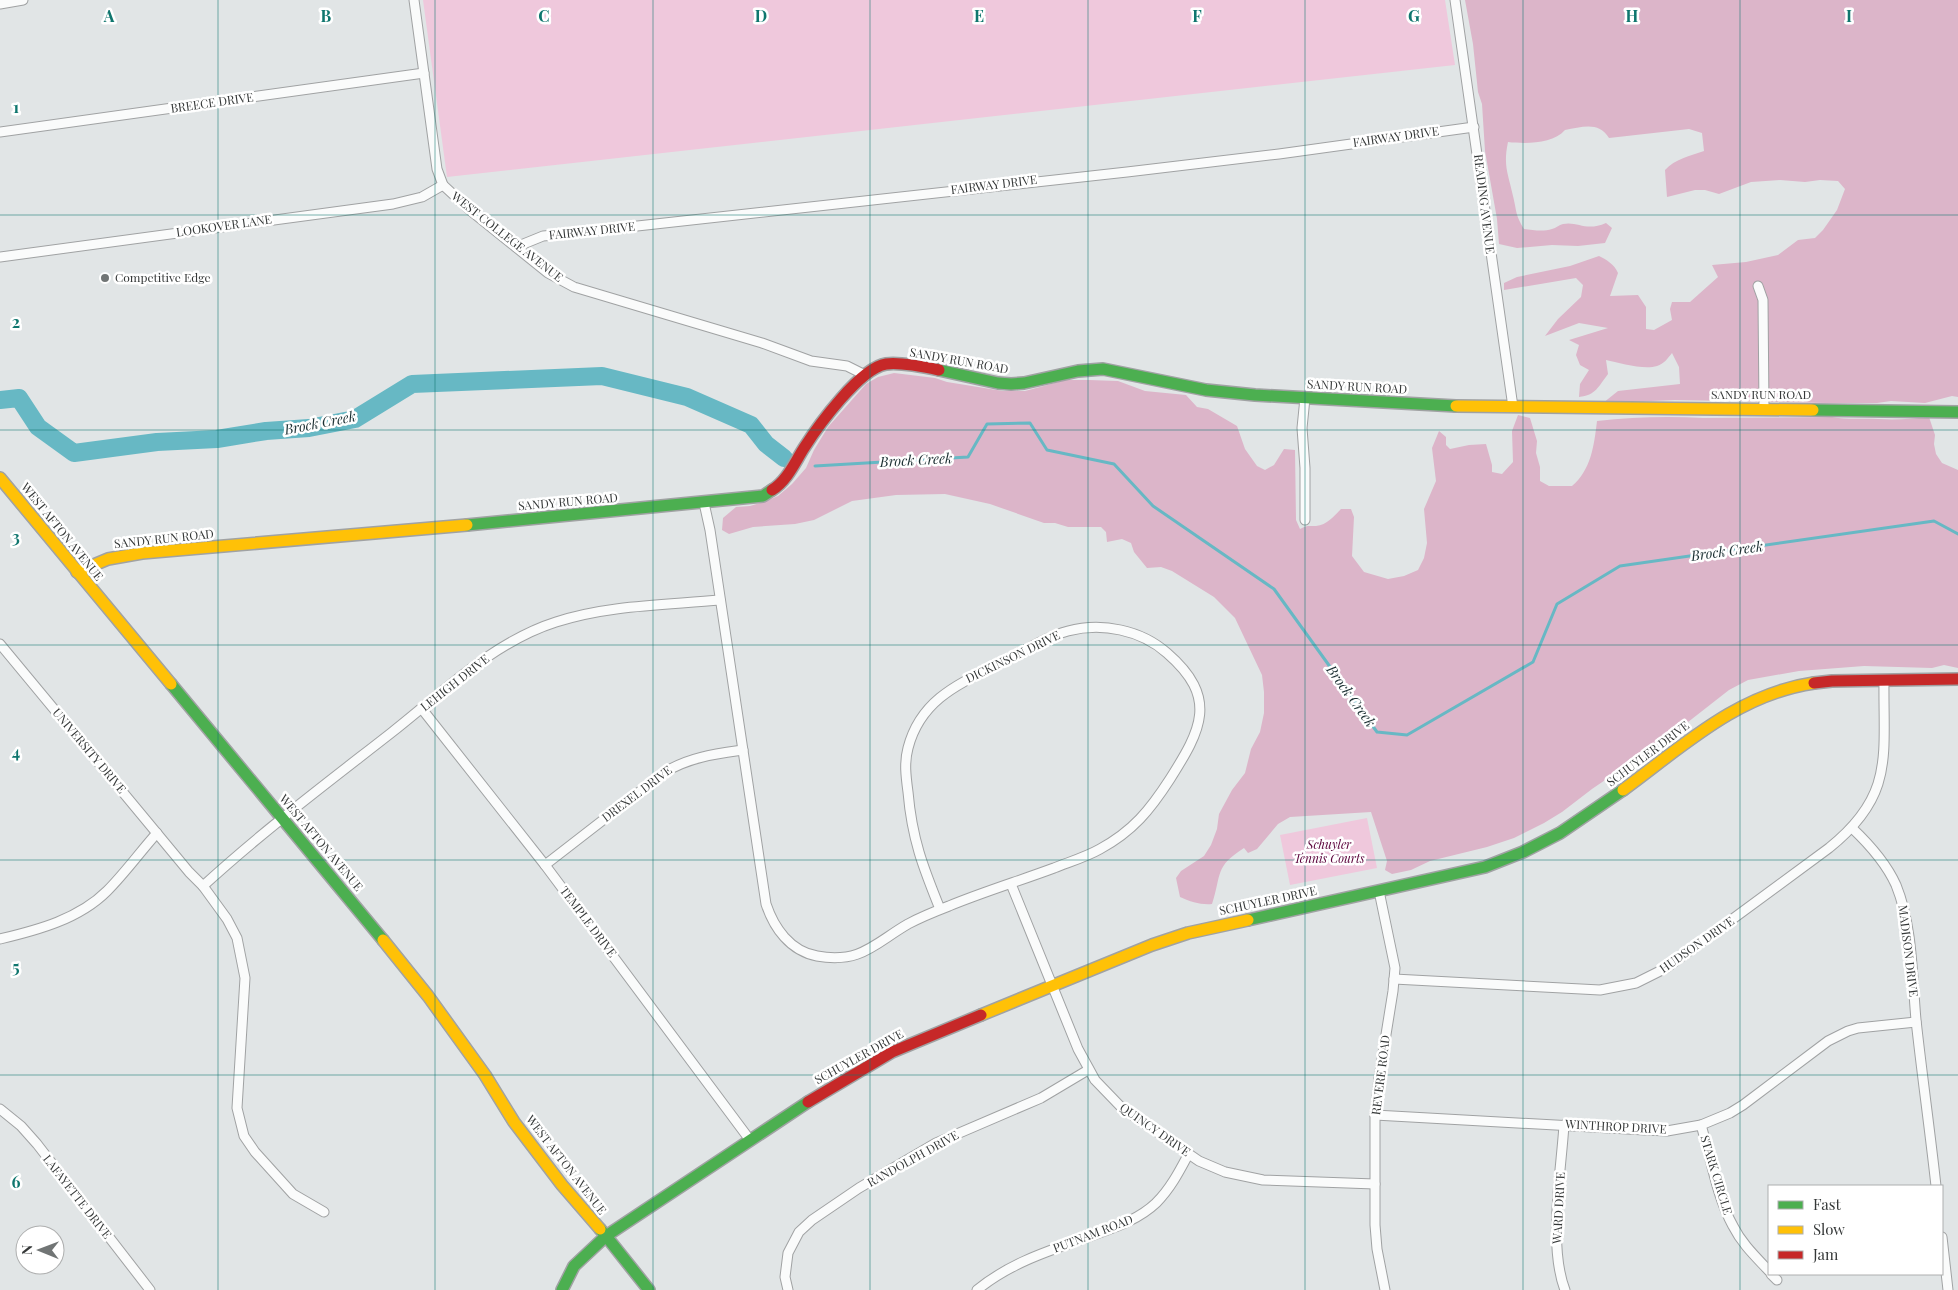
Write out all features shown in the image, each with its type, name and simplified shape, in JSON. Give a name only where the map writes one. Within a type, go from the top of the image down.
[{"type":"street","points":[[0,4],[23,0]]},
{"type":"street","name":"WEST COLLEGE AVENUE","points":[[414,0],[437,169],[443,184],[471,211],[548,272],[574,287],[762,343],[811,361],[847,366],[865,375]]},
{"type":"street","name":"READING AVENUE","points":[[1455,0],[1513,408]]},
{"type":"street","name":"BREECE DRIVE","points":[[0,132],[424,74]]},
{"type":"street","name":"FAIRWAY DRIVE","points":[[516,247],[531,240],[558,234],[1127,172],[1278,154],[1474,127]]},
{"type":"street","name":"LOOKOVER LANE","points":[[0,257],[393,204],[422,197],[443,184]]},
{"type":"street","points":[[1758,286],[1762,300],[1764,409]]},
{"type":"street","name":"SANDY RUN ROAD","points":[[77,572],[90,564],[104,559],[142,553],[757,497],[776,488],[791,471],[815,430],[855,383],[880,366],[911,365],[1011,384],[1078,371],[1102,369],[1206,390],[1255,395],[1447,406],[1958,412]]},
{"type":"street","points":[[1304,520],[1305,468],[1302,428],[1305,398]]},
{"type":"street","name":"WEST AFTON AVENUE","points":[[0,478],[428,996],[485,1075],[514,1122],[562,1185],[649,1290]]},
{"type":"street","name":"DICKINSON DRIVE","points":[[704,503],[710,530],[766,904],[770,918],[776,928],[793,946],[816,956],[840,957],[858,954],[878,945],[910,923],[1080,858],[1116,840],[1143,817],[1153,805],[1188,750],[1199,724],[1200,713],[1198,694],[1192,681],[1166,652],[1150,641],[1134,634],[1106,627],[1082,628],[1050,637],[963,681],[936,700],[925,712],[911,738],[907,752],[906,779],[915,844],[940,910]]},
{"type":"street","name":"LEHIGH DRIVE","points":[[203,886],[282,818],[500,648],[555,622],[604,610],[720,600]]},
{"type":"street","name":"UNIVERSITY DRIVE","points":[[0,644],[224,913],[237,938],[245,978],[237,1108],[244,1136],[255,1152],[293,1194],[324,1212]]},
{"type":"street","name":"SCHUYLER DRIVE","points":[[562,1290],[570,1271],[578,1259],[606,1236],[750,1140],[861,1069],[892,1052],[1052,985],[1152,945],[1188,933],[1472,871],[1500,862],[1532,848],[1573,825],[1706,727],[1754,699],[1812,682],[1958,679]]},
{"type":"street","points":[[1852,828],[1875,793],[1884,763],[1884,680]]},
{"type":"street","name":"TEMPLE DRIVE","points":[[422,708],[545,865],[750,1140]]},
{"type":"street","name":"DREXEL DRIVE","points":[[545,865],[657,778],[680,763],[709,754],[743,750]]},
{"type":"street","name":"HUDSON DRIVE","points":[[1394,979],[1580,990],[1614,988],[1636,983],[1680,959],[1829,848],[1852,828]]},
{"type":"street","name":"MADISON DRIVE","points":[[1852,828],[1878,855],[1892,878],[1902,901],[1909,937],[1916,1022],[1936,1185]]},
{"type":"street","points":[[0,939],[44,928],[93,902],[106,892],[158,833]]},
{"type":"street","name":"QUINCY DRIVE","points":[[1010,884],[1088,1070],[1122,1108],[1188,1155],[1225,1172],[1263,1180],[1375,1184]]},
{"type":"street","name":"REVERE ROAD","points":[[1379,891],[1392,946],[1394,979],[1375,1115],[1377,1249],[1385,1290]]},
{"type":"street","name":"WINTHROP DRIVE","points":[[1375,1115],[1645,1130],[1667,1130],[1701,1125],[1743,1105],[1837,1036],[1858,1028],[1916,1022]]},
{"type":"street","name":"RANDOLPH DRIVE","points":[[788,1290],[785,1278],[788,1253],[798,1232],[812,1220],[860,1188],[936,1143],[1036,1101],[1088,1070]]},
{"type":"street","name":"LAFAYETTE DRIVE","points":[[0,1109],[21,1126],[37,1144],[150,1290]]},
{"type":"street","name":"WARD DRIVE","points":[[1564,1125],[1556,1250],[1565,1290]]},
{"type":"street","name":"STARK CIRCLE","points":[[1701,1125],[1719,1190],[1733,1226],[1746,1247],[1768,1270]]},
{"type":"street","name":"PUTNAM ROAD","points":[[977,1290],[1004,1270],[1024,1260],[1118,1226],[1143,1214],[1168,1190],[1188,1155]]},
{"type":"street","points":[[1943,1246],[1948,1290]]},
{"type":"green space","points":[[423,0],[1445,0],[1455,65],[447,177]]},
{"type":"green space","name":"Schuyler Tennis Courts","points":[[1367,818],[1377,868],[1290,885],[1280,835]]},
{"type":"shaded area","points":[[1465,0],[1958,0],[1958,397],[1952,396],[1925,403],[1891,401],[1877,403],[1825,403],[1675,400],[1603,403],[1618,391],[1680,384],[1679,367],[1672,353],[1662,364],[1652,367],[1632,366],[1606,360],[1608,374],[1602,383],[1593,392],[1579,397],[1580,384],[1589,370],[1580,365],[1576,355],[1579,345],[1569,340],[1608,328],[1579,323],[1545,336],[1558,319],[1581,297],[1583,285],[1576,278],[1504,290],[1504,283],[1517,277],[1570,266],[1599,256],[1610,263],[1618,273],[1610,296],[1638,295],[1646,307],[1646,329],[1654,330],[1672,320],[1670,309],[1672,302],[1690,302],[1718,277],[1712,265],[1746,262],[1778,255],[1798,240],[1815,238],[1837,210],[1845,189],[1838,181],[1820,180],[1805,182],[1780,180],[1751,182],[1719,194],[1705,190],[1695,190],[1667,197],[1665,170],[1678,160],[1704,151],[1702,133],[1689,129],[1609,138],[1600,129],[1590,126],[1565,130],[1554,138],[1539,142],[1508,142],[1507,169],[1517,213],[1524,229],[1542,231],[1568,223],[1593,227],[1606,223],[1612,228],[1605,243],[1517,248],[1499,244],[1497,219],[1485,151],[1482,104],[1478,92],[1473,44]]},
{"type":"shaded area","points":[[894,373],[935,378],[947,382],[1003,391],[1025,391],[1066,380],[1089,380],[1118,381],[1145,391],[1186,395],[1197,407],[1208,409],[1237,426],[1245,449],[1257,466],[1265,470],[1274,465],[1284,449],[1295,450],[1296,520],[1300,529],[1306,526],[1324,524],[1341,509],[1351,509],[1354,517],[1352,556],[1364,572],[1388,579],[1404,576],[1418,570],[1424,558],[1427,543],[1424,509],[1436,481],[1432,448],[1439,431],[1446,437],[1446,445],[1450,449],[1486,444],[1492,472],[1502,474],[1513,462],[1512,431],[1518,415],[1530,418],[1537,441],[1536,453],[1540,467],[1540,481],[1549,486],[1572,486],[1584,473],[1593,448],[1597,421],[1663,417],[1910,419],[1929,417],[1935,435],[1936,454],[1942,463],[1958,470],[1958,668],[1944,665],[1932,668],[1864,666],[1799,671],[1748,680],[1729,690],[1674,733],[1544,823],[1514,838],[1487,847],[1430,861],[1411,870],[1392,874],[1385,870],[1387,861],[1371,812],[1290,817],[1278,824],[1257,849],[1248,853],[1244,848],[1223,866],[1212,904],[1192,902],[1180,897],[1176,878],[1181,871],[1204,856],[1211,845],[1217,829],[1219,814],[1232,790],[1245,773],[1251,749],[1260,732],[1264,713],[1262,675],[1235,618],[1214,597],[1172,571],[1161,567],[1147,568],[1134,552],[1131,543],[1122,539],[1107,542],[1106,532],[1101,527],[1068,527],[1055,523],[1044,523],[990,504],[945,494],[896,495],[852,501],[814,520],[795,524],[753,527],[729,534],[722,530],[723,518],[736,507],[750,506],[766,501],[778,496],[792,484],[806,468],[828,427],[866,384],[878,377]]},
{"type":"waterway","name":"Brock Creek","points":[[0,400],[19,398],[38,427],[74,453],[157,442],[217,439],[266,431],[309,428],[355,419],[412,384],[602,376],[687,397],[751,425],[766,444],[784,458]]},
{"type":"waterway","name":"Brock Creek","points":[[815,466],[968,457],[987,424],[1030,423],[1047,450],[1114,464],[1153,506],[1274,589],[1377,732],[1407,735],[1533,662],[1557,604],[1620,566],[1934,521],[1958,534]]},
{"type":"traffic: fast","points":[[939,370],[1011,384],[1078,371],[1103,369],[1206,390],[1255,395],[1456,406]]},
{"type":"traffic: fast","points":[[1813,410],[1958,412]]},
{"type":"traffic: fast","points":[[467,525],[763,496],[772,490]]},
{"type":"traffic: fast","points":[[171,684],[383,940]]},
{"type":"traffic: fast","points":[[1248,920],[1485,867],[1523,852],[1560,833],[1623,790]]},
{"type":"traffic: fast","points":[[649,1290],[606,1236],[808,1102]]},
{"type":"traffic: fast","points":[[562,1290],[574,1266],[606,1236],[600,1229]]},
{"type":"traffic: slow","points":[[1456,406],[1813,410]]},
{"type":"traffic: slow","points":[[0,478],[171,684]]},
{"type":"traffic: slow","points":[[77,572],[108,559],[142,553],[467,525]]},
{"type":"traffic: slow","points":[[1623,790],[1690,740],[1736,710],[1786,689],[1814,683]]},
{"type":"traffic: slow","points":[[981,1015],[1152,945],[1188,933],[1248,920]]},
{"type":"traffic: slow","points":[[383,940],[428,996],[485,1075],[514,1122],[562,1185],[600,1229]]},
{"type":"traffic: jam","points":[[772,490],[786,476],[810,438],[840,399],[864,376],[886,364],[906,364],[939,370]]},
{"type":"traffic: jam","points":[[1814,683],[1958,679]]},
{"type":"traffic: jam","points":[[808,1102],[892,1052],[981,1015]]},
{"type":"place","name":"Competitive Edge","points":[[105,278]]}]
